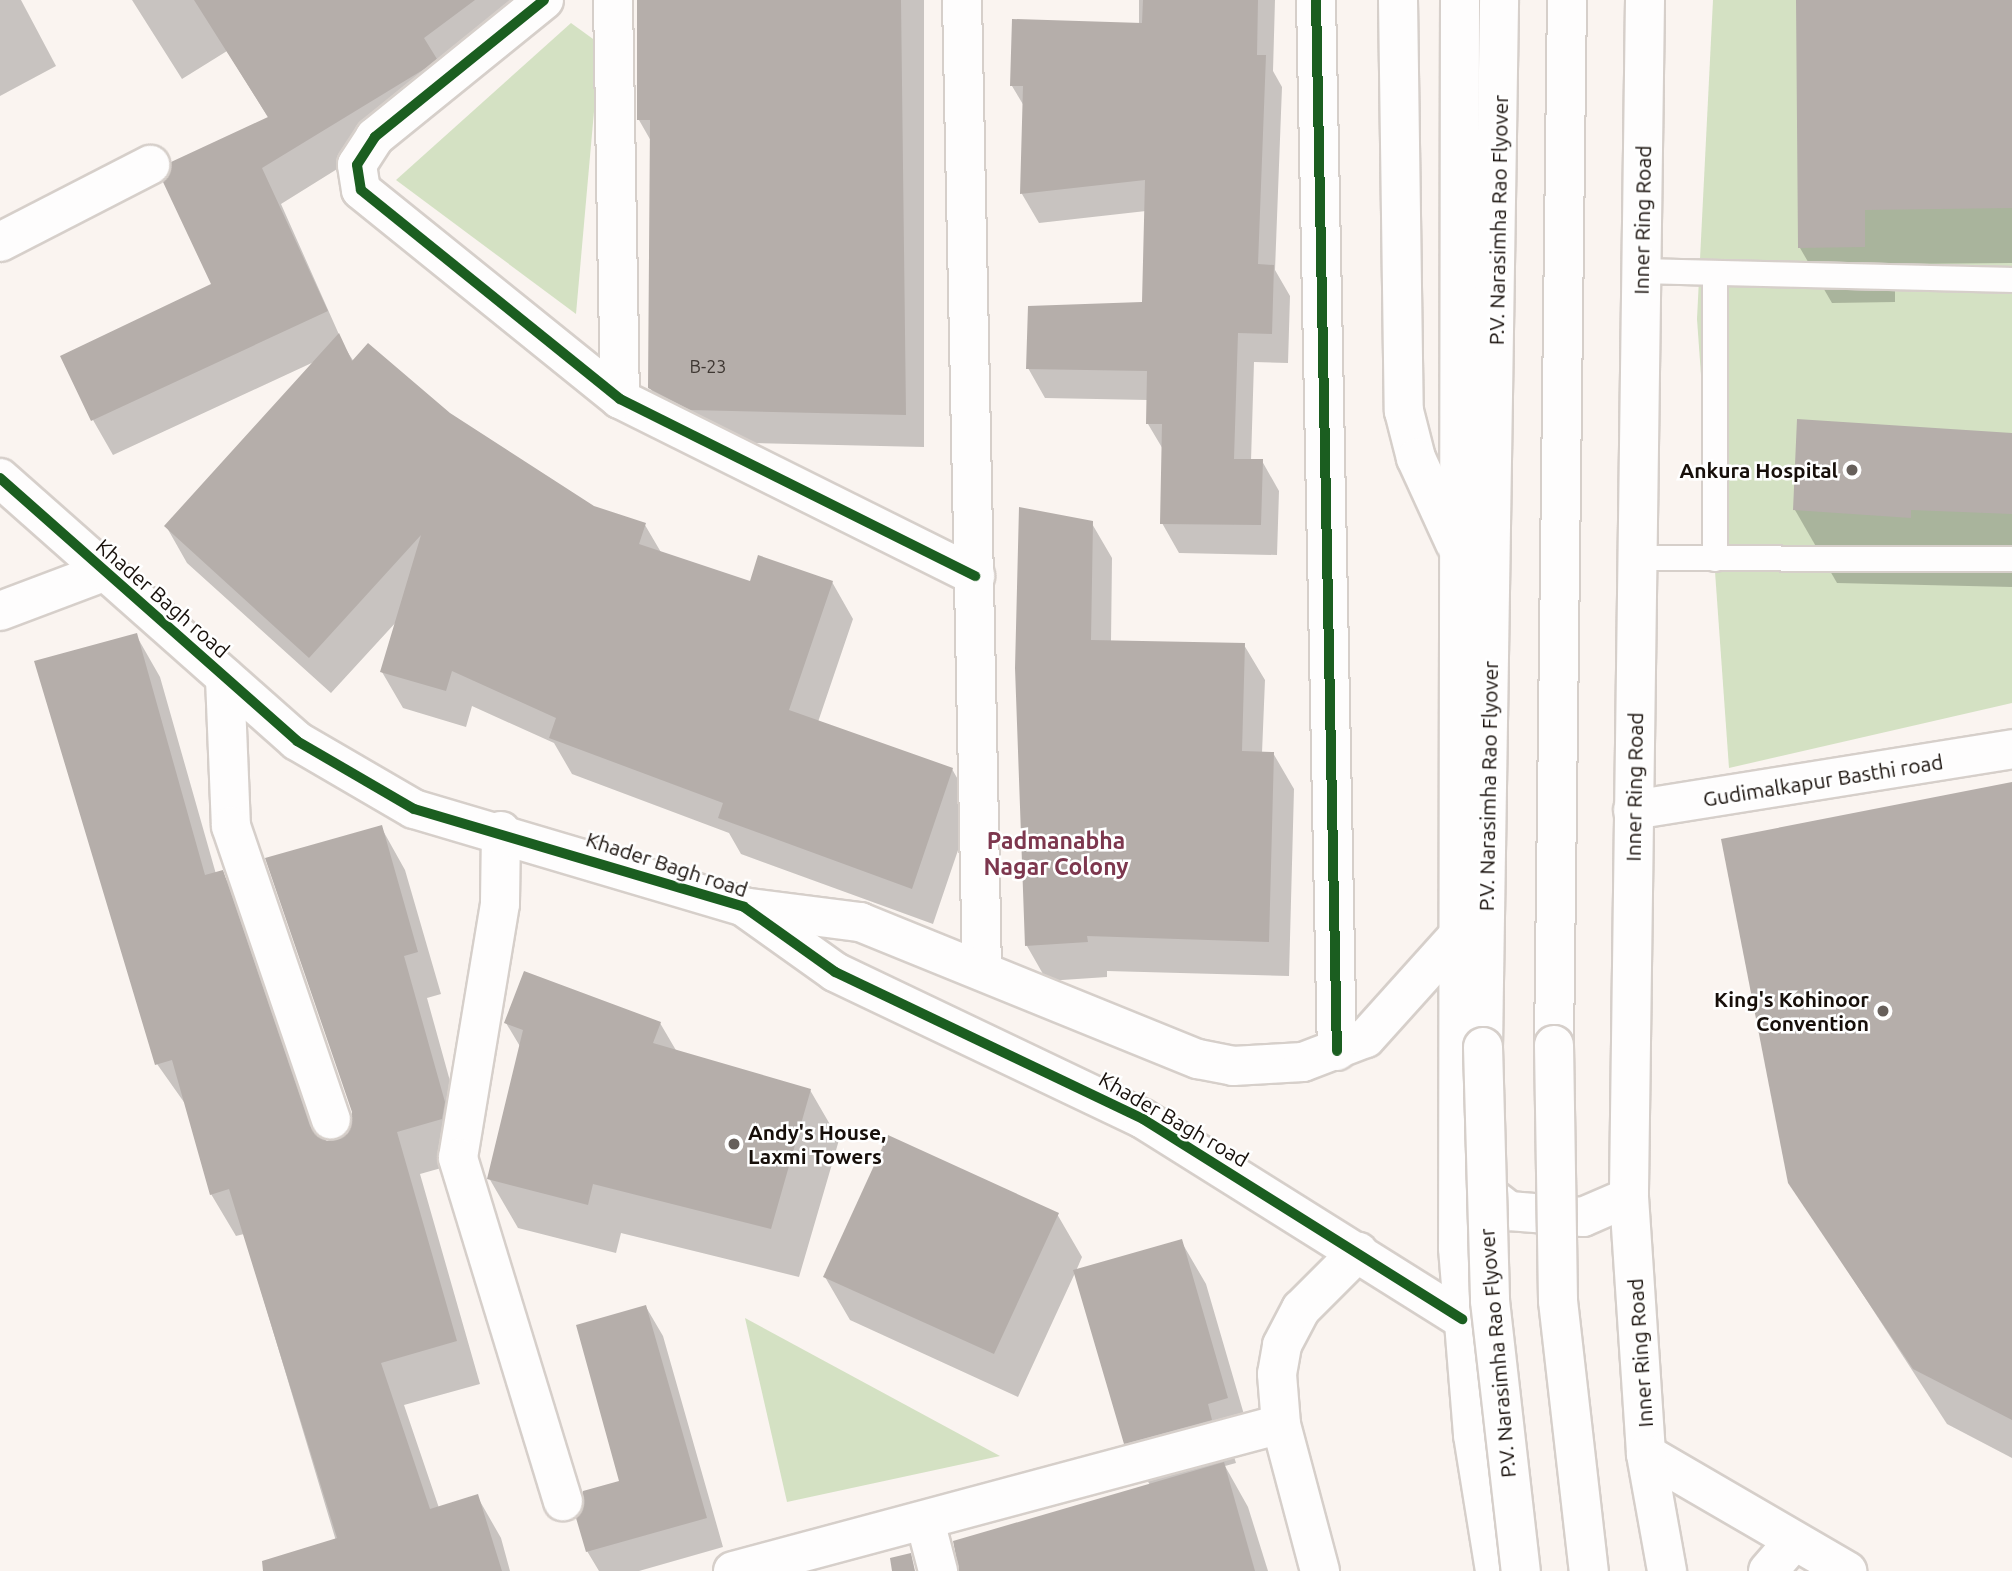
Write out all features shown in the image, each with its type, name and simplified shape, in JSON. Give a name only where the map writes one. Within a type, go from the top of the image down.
[{"type":"main road","points":[[544,0],[375,136],[357,165],[361,190],[620,399],[975,576]]},
{"type":"main road","points":[[613,0],[620,399]]},
{"type":"main road","points":[[962,0],[982,970]]},
{"type":"main road","points":[[1316,0],[1337,1051]]},
{"type":"main road","points":[[1398,0],[1404,411],[1416,458],[1455,543]]},
{"type":"main road","points":[[1460,0],[1455,543],[1458,1172],[1462,1319],[1495,1571]]},
{"type":"main road","name":"P.V. Narasimha Rao Flyover","points":[[1499,0],[1484,1175],[1503,1452],[1521,1571]]},
{"type":"main road","points":[[1567,0],[1554,1178],[1570,1441],[1589,1571]]},
{"type":"main road","name":"Inner Ring Road","points":[[1645,0],[1629,1198],[1646,1454],[1667,1571]]},
{"type":"main road","points":[[0,242],[149,165]]},
{"type":"main road","name":"Khader Bagh road","points":[[0,478],[103,572],[298,741],[414,809],[501,831],[744,907],[835,972],[1143,1119],[1462,1319]]},
{"type":"main road","points":[[0,611],[103,572]]},
{"type":"main road","points":[[225,678],[231,826],[331,1119]]},
{"type":"main road","name":"Gudimalkapur Basthi road","points":[[1633,810],[2012,749]]},
{"type":"main road","points":[[501,831],[500,904],[458,1158],[563,1501]]},
{"type":"main road","points":[[744,907],[860,922],[1198,1059],[1233,1066],[1303,1062],[1366,1038],[1458,936]]},
{"type":"main road","points":[[1458,1172],[1509,1210],[1583,1217],[1629,1198]]},
{"type":"main road","points":[[1320,1571],[1281,1424],[1282,1345],[1301,1310],[1358,1252]]},
{"type":"main road","points":[[733,1571],[1281,1424]]},
{"type":"main road","points":[[1646,1454],[1780,1557],[1847,1571]]},
{"type":"main road","points":[[925,1521],[938,1571]]},
{"type":"lane","points":[[1641,271],[1715,275],[2012,280]]},
{"type":"lane","points":[[1715,275],[1715,559]]},
{"type":"lane","points":[[1637,558],[2012,559]]},
{"type":"green space","points":[[1713,0],[2012,0],[2012,703],[1729,768],[1697,319]]},
{"type":"green space","points":[[571,23],[600,44],[576,314],[396,180]]},
{"type":"green space","points":[[745,1318],[1000,1456],[787,1502]]},
{"type":"building","points":[[194,0],[475,0],[424,38],[437,59],[426,68],[262,168],[328,311],[91,421],[60,356],[211,284],[163,182],[171,162],[268,117]]},
{"type":"building","points":[[637,0],[901,0],[906,415],[690,410],[648,388],[650,120],[637,120]]},
{"type":"building","points":[[1143,0],[1258,0],[1257,55],[1266,55],[1258,264],[1274,265],[1272,334],[1238,333],[1234,459],[1263,459],[1261,525],[1160,524],[1162,424],[1146,424],[1147,371],[1026,369],[1028,306],[1142,302],[1145,180],[1020,194],[1023,86],[1010,86],[1012,19],[1142,23]]},
{"type":"building","points":[[1796,0],[2012,0],[2012,208],[1865,210],[1865,247],[1798,248]]},
{"type":"building","points":[[339,333],[352,361],[368,343],[450,413],[594,506],[646,523],[639,544],[750,581],[758,555],[833,581],[789,710],[953,768],[912,889],[718,818],[723,803],[549,738],[556,718],[452,671],[446,691],[380,672],[421,535],[309,658],[164,526]]},
{"type":"building","points":[[1797,419],[2012,433],[2012,514],[1911,510],[1911,518],[1793,510]]},
{"type":"building","points":[[1019,507],[1093,521],[1091,640],[1245,643],[1242,751],[1274,752],[1269,942],[1087,936],[1088,942],[1025,946],[1015,668]]},
{"type":"building","points":[[137,633],[205,875],[223,870],[310,1126],[327,1141],[348,1133],[352,1112],[265,858],[382,825],[418,952],[404,956],[445,1102],[442,1119],[397,1132],[457,1341],[381,1363],[430,1509],[478,1494],[502,1571],[263,1571],[262,1561],[337,1538],[229,1189],[210,1195],[172,1060],[155,1065],[34,661]]},
{"type":"building","name":"King's Kohinoor Convention","points":[[2012,782],[2012,1420],[1913,1369],[1788,1183],[1721,839]]},
{"type":"building","points":[[524,971],[661,1022],[653,1043],[811,1089],[771,1229],[593,1184],[588,1205],[487,1179],[523,1030],[504,1023]]},
{"type":"building","points":[[888,1135],[1059,1213],[994,1354],[823,1277]]},
{"type":"building","points":[[1182,1239],[1228,1398],[1208,1404],[1212,1420],[1124,1444],[1073,1270]]},
{"type":"building","points":[[646,1305],[707,1518],[586,1552],[576,1518],[583,1491],[619,1481],[576,1325]]},
{"type":"building","points":[[1224,1462],[1255,1571],[959,1571],[953,1541]]},
{"type":"building","points":[[911,1553],[915,1571],[892,1571],[890,1558]]},
{"type":"cycle path","points":[[544,0],[375,137],[357,165],[361,190],[620,399],[975,576]]},
{"type":"cycle path","points":[[1316,0],[1337,1051]]},
{"type":"cycle path","points":[[0,478],[297,741],[414,809],[744,907],[835,972],[1143,1119],[1462,1319]]},
{"type":"place","name":"Ankura Hospital","points":[[1852,470]]},
{"type":"place","name":"King's Kohinoor Convention","points":[[1883,1011]]},
{"type":"place","name":"Andy's House, Laxmi Towers","points":[[734,1144]]},
{"type":"district","name":"Padmanabha Nagar Colony","points":[[1056,854]]}]
